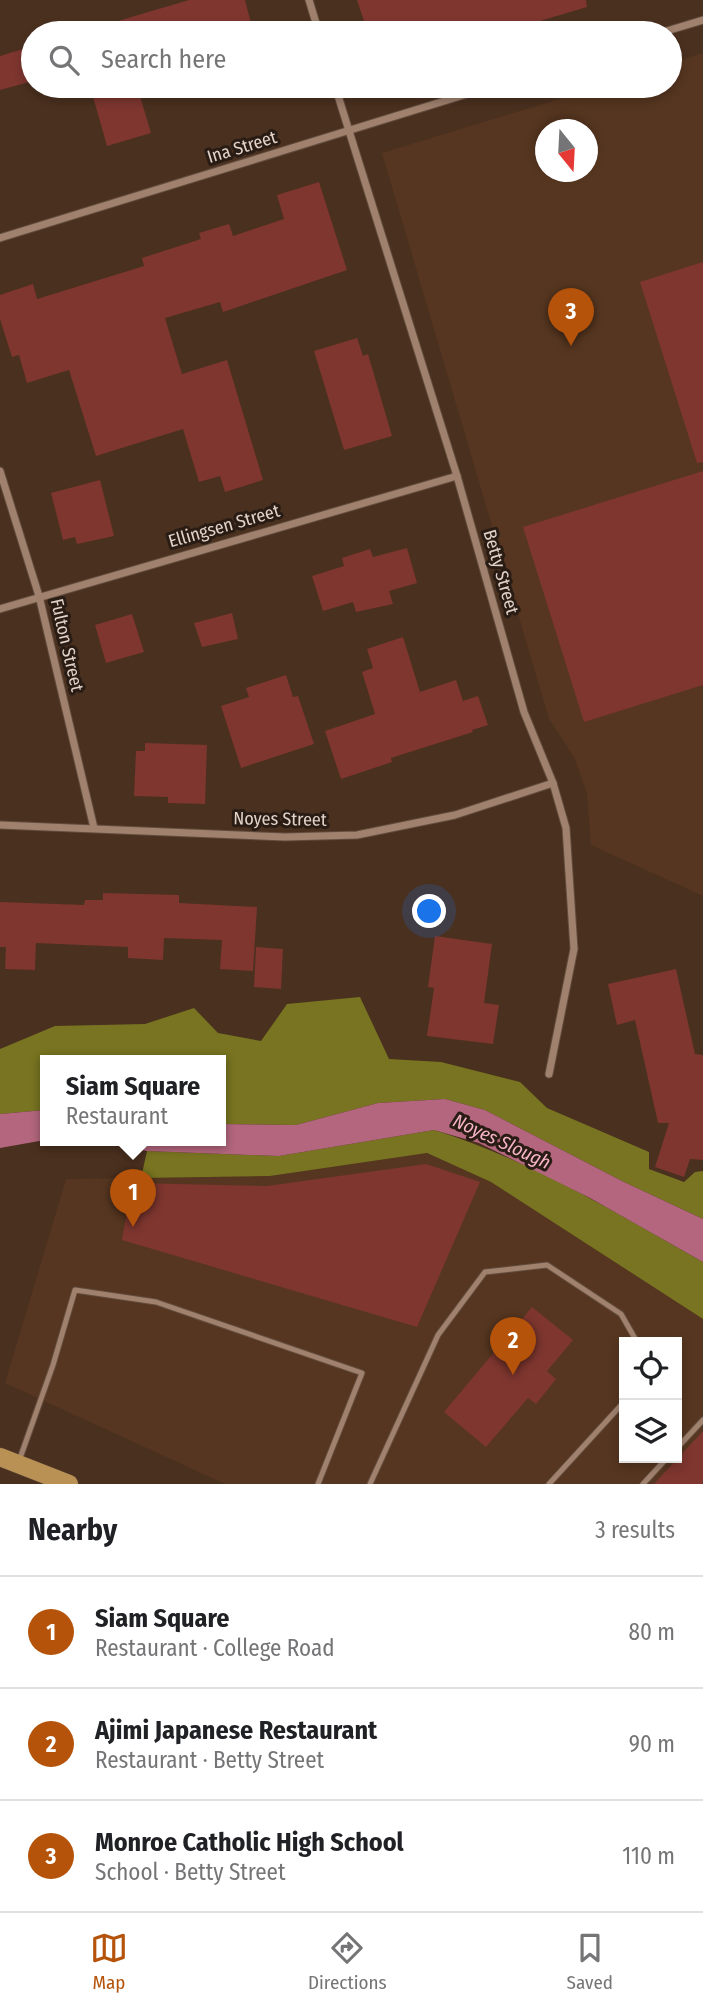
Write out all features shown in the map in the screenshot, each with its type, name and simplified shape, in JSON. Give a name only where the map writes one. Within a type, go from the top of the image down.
[{"type":"main road","points":[[0,1457],[69,1484]]},
{"type":"street","points":[[309,0],[315,21]]},
{"type":"street","points":[[682,26],[703,20]]},
{"type":"street","name":"Betty Street","points":[[339,98],[457,476],[524,712],[553,783],[566,828],[574,949],[549,1074]]},
{"type":"street","name":"Ina Street","points":[[0,238],[455,98]]},
{"type":"street","name":"Fulton Street","points":[[0,471],[39,596],[94,828]]},
{"type":"street","name":"Ellingsen Street","points":[[0,609],[457,476]]},
{"type":"street","name":"Noyes Street","points":[[0,825],[285,837],[357,835],[455,815],[553,783]]},
{"type":"lane","points":[[370,1484],[438,1335],[485,1272],[547,1265],[621,1314],[634,1337]]},
{"type":"lane","points":[[18,1463],[53,1365],[75,1290],[156,1302],[362,1373],[318,1484]]},
{"type":"lane","points":[[549,1484],[619,1407]]},
{"type":"lane","points":[[682,1443],[703,1420]]},
{"type":"lane","points":[[643,1484],[662,1463]]},
{"type":"shaded area","points":[[703,53],[703,896],[591,845],[587,793],[574,757],[549,719],[382,153],[563,98],[682,98],[682,60]]},
{"type":"shaded area","points":[[360,997],[389,1059],[441,1062],[520,1082],[547,1108],[649,1152],[649,1169],[684,1182],[695,1172],[703,1171],[703,1219],[624,1182],[485,1110],[445,1099],[378,1103],[296,1125],[226,1124],[226,1055],[40,1055],[40,1110],[0,1114],[0,1049],[55,1026],[145,1024],[194,1008],[218,1033],[261,1041],[287,1004]]},
{"type":"shaded area","points":[[434,1130],[504,1156],[538,1172],[605,1206],[703,1262],[703,1319],[491,1182],[427,1153],[270,1176],[141,1178],[147,1151],[279,1156]]},
{"type":"shaded area","points":[[426,1153],[491,1182],[703,1319],[703,1484],[225,1484],[5,1383],[66,1179],[270,1176]]},
{"type":"water","name":"Noyes Slough","points":[[445,1099],[485,1110],[624,1182],[703,1219],[703,1262],[590,1198],[479,1143],[434,1130],[279,1156],[147,1151],[123,1146],[226,1146],[226,1124],[296,1125],[378,1103]]},
{"type":"water","points":[[40,1110],[40,1141],[0,1148],[0,1114]]},
{"type":"building","points":[[189,0],[245,0],[250,21],[118,21]]},
{"type":"building","points":[[357,0],[586,0],[587,7],[540,21],[364,21]]},
{"type":"building","points":[[21,50],[21,84],[0,90],[0,56]]},
{"type":"building","points":[[93,98],[141,98],[151,133],[107,146]]},
{"type":"building","points":[[319,182],[347,270],[223,312],[220,302],[165,318],[182,374],[227,360],[263,480],[225,492],[220,476],[199,482],[183,429],[96,456],[69,370],[27,383],[19,355],[12,357],[0,319],[0,295],[33,284],[37,299],[144,266],[142,258],[201,239],[199,233],[229,224],[233,236],[284,219],[277,195]]},
{"type":"building","points":[[703,262],[703,462],[697,463],[640,282]]},
{"type":"building","points":[[357,338],[363,356],[368,354],[392,436],[344,450],[314,351]]},
{"type":"building","points":[[703,471],[703,685],[584,722],[523,527]]},
{"type":"building","points":[[100,480],[114,536],[77,544],[75,537],[63,540],[51,493]]},
{"type":"building","points":[[407,548],[417,583],[389,591],[393,604],[356,612],[353,602],[323,611],[312,576],[344,566],[342,558],[370,549],[373,557]]},
{"type":"building","points":[[232,613],[238,639],[202,647],[194,623]]},
{"type":"building","points":[[132,614],[144,652],[106,663],[95,625]]},
{"type":"building","points":[[403,637],[420,692],[456,680],[463,701],[478,696],[488,725],[391,758],[392,762],[341,779],[325,731],[375,714],[362,672],[373,668],[367,649]]},
{"type":"building","points":[[286,675],[293,697],[298,696],[314,744],[241,768],[221,706],[249,697],[246,688]]},
{"type":"building","points":[[145,743],[207,745],[205,804],[168,803],[168,797],[134,796],[136,751],[145,751]]},
{"type":"building","points":[[103,893],[179,895],[179,903],[257,907],[253,971],[220,969],[222,940],[164,938],[163,960],[128,958],[128,947],[36,943],[35,970],[5,969],[6,947],[0,947],[0,902],[84,905],[85,900],[103,900]]},
{"type":"building","points":[[435,936],[492,944],[484,1003],[499,1005],[493,1044],[427,1036],[434,988],[428,987]]},
{"type":"building","points":[[256,947],[283,949],[281,989],[254,987]]},
{"type":"building","points":[[676,969],[695,1054],[703,1055],[703,1160],[690,1159],[684,1177],[655,1167],[669,1123],[658,1123],[635,1020],[617,1025],[608,984]]},
{"type":"building","points":[[426,1164],[480,1182],[417,1327],[122,1240],[132,1183],[267,1186]]},
{"type":"building","points":[[532,1307],[573,1340],[547,1371],[556,1379],[536,1404],[528,1398],[486,1447],[444,1412]]},
{"type":"building","points":[[703,1431],[703,1484],[654,1484],[673,1463],[682,1463],[682,1454]]},
{"type":"place","name":"Monroe Catholic High School","points":[[571,346]]},
{"type":"place","name":"Siam Square","points":[[133,1227]]},
{"type":"place","name":"Ajimi Japanese Restaurant","points":[[513,1375]]}]
